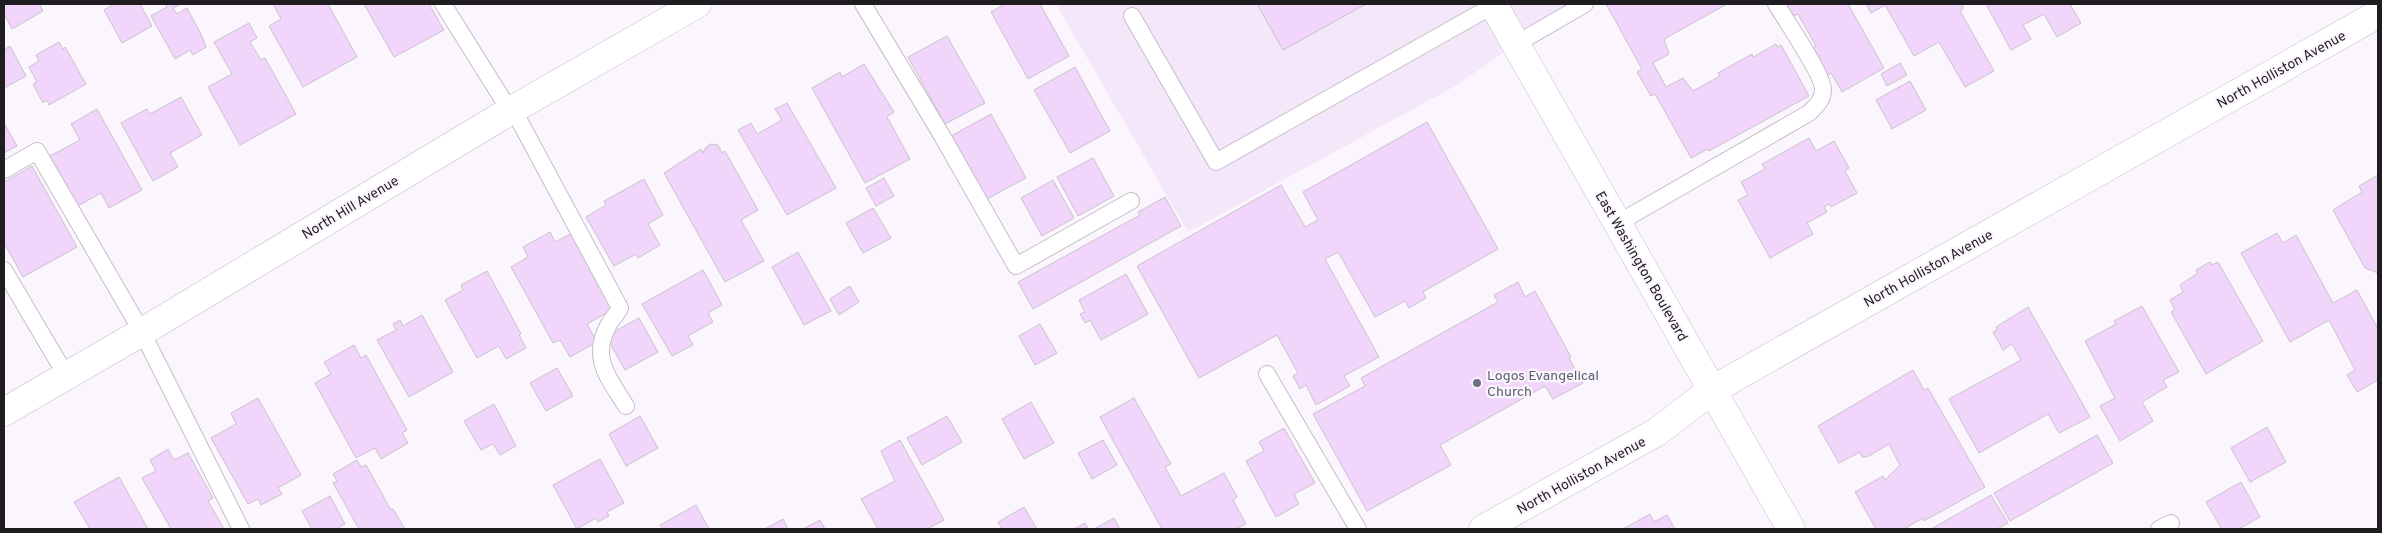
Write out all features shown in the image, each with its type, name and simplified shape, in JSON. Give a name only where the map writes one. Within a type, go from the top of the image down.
[{"type":"street","name":"North Hill Avenue","points":[[4,412],[67,377],[511,110],[697,4]]},
{"type":"street","name":"East Washington Boulevard","points":[[1494,5],[1791,529]]},
{"type":"street","name":"North Holliston Avenue","points":[[1483,529],[1657,432],[1712,390],[2378,14]]},
{"type":"lane","points":[[443,4],[511,110],[620,308],[609,324],[600,357],[604,371],[626,406]]},
{"type":"lane","points":[[864,4],[1016,266],[1131,201]]},
{"type":"lane","points":[[1516,44],[1585,4]]},
{"type":"lane","points":[[1618,223],[1809,113],[1820,102],[1823,89],[1818,74],[1776,4]]},
{"type":"lane","points":[[1132,16],[1216,162],[1494,5]]},
{"type":"lane","points":[[4,170],[37,151],[142,332],[241,529]]},
{"type":"lane","points":[[4,270],[67,377]]},
{"type":"lane","points":[[1267,374],[1358,529]]},
{"type":"shaded area","points":[[1056,4],[1572,4],[1457,85],[1188,232]]},
{"type":"building","points":[[4,4],[39,4],[43,11],[12,29],[4,14]]},
{"type":"building","points":[[115,4],[140,4],[152,26],[122,43],[104,10]]},
{"type":"building","points":[[165,4],[181,4],[173,8],[177,14],[187,8],[206,47],[193,55],[190,50],[175,59],[151,16],[167,7]]},
{"type":"building","points":[[273,4],[328,4],[357,57],[303,87],[269,26],[281,19]]},
{"type":"building","points":[[364,4],[429,4],[444,30],[394,57]]},
{"type":"building","points":[[1005,4],[1040,4],[1069,56],[1028,79],[991,12]]},
{"type":"building","points":[[1257,4],[1366,4],[1283,50]]},
{"type":"building","points":[[1606,4],[1727,4],[1664,39],[1669,54],[1653,63],[1666,87],[1683,78],[1693,91],[1720,76],[1718,73],[1752,54],[1753,57],[1776,44],[1777,47],[1781,45],[1809,96],[1709,151],[1708,149],[1691,158],[1655,94],[1651,96],[1637,72],[1642,69]]},
{"type":"building","points":[[1786,4],[1848,4],[1884,68],[1842,92],[1831,73],[1826,76],[1811,49],[1816,46],[1798,14],[1793,16]]},
{"type":"building","points":[[1866,4],[1961,4],[1964,8],[1960,11],[1994,71],[1965,87],[1939,42],[1914,56],[1885,5],[1871,13]]},
{"type":"building","points":[[1987,4],[2070,4],[2081,23],[2057,37],[2044,14],[2023,25],[2031,39],[2011,50]]},
{"type":"building","points":[[249,23],[257,38],[250,42],[261,60],[265,58],[296,114],[240,145],[208,87],[232,74],[214,42]]},
{"type":"building","points":[[947,36],[985,103],[945,124],[908,57]]},
{"type":"building","points":[[59,42],[63,49],[65,47],[86,84],[49,105],[47,100],[43,103],[33,84],[37,82],[29,67],[39,61],[36,55]]},
{"type":"building","points":[[10,46],[26,76],[4,88],[4,50]]},
{"type":"building","points":[[1900,63],[1907,75],[1887,86],[1881,74]]},
{"type":"building","points":[[864,64],[894,112],[887,117],[910,159],[865,183],[812,88],[840,72],[842,77]]},
{"type":"building","points":[[1075,67],[1110,131],[1070,153],[1034,90]]},
{"type":"building","points":[[1910,81],[1926,110],[1892,129],[1876,100]]},
{"type":"building","points":[[181,97],[202,135],[170,153],[178,167],[153,181],[121,123],[147,109],[150,114]]},
{"type":"building","points":[[787,103],[836,188],[787,215],[738,130],[751,123],[757,134],[782,120],[775,109]]},
{"type":"building","points":[[97,109],[142,190],[109,208],[101,193],[76,207],[48,157],[80,140],[71,124]]},
{"type":"building","points":[[991,114],[1026,178],[987,199],[951,136]]},
{"type":"building","points":[[1427,122],[1498,249],[1423,292],[1426,298],[1409,308],[1405,301],[1375,317],[1338,252],[1325,259],[1379,357],[1344,376],[1350,386],[1316,405],[1306,385],[1300,389],[1293,376],[1298,373],[1277,335],[1199,378],[1137,266],[1281,185],[1305,227],[1318,220],[1303,192]]},
{"type":"building","points":[[4,123],[17,146],[4,153]]},
{"type":"building","points":[[1809,138],[1816,151],[1834,141],[1849,168],[1845,171],[1857,193],[1831,207],[1829,204],[1824,207],[1827,212],[1807,223],[1813,234],[1770,258],[1738,200],[1748,195],[1741,182],[1765,169],[1762,164]]},
{"type":"building","points":[[711,144],[718,145],[722,153],[725,151],[758,210],[741,220],[764,261],[725,282],[664,173],[701,149],[703,153],[706,147]]},
{"type":"building","points":[[1093,158],[1114,196],[1078,216],[1057,177]]},
{"type":"building","points":[[32,166],[77,247],[23,277],[4,243],[4,182]]},
{"type":"building","points":[[2378,175],[2378,273],[2365,268],[2333,210],[2362,192],[2359,186]]},
{"type":"building","points":[[884,178],[894,196],[876,206],[866,188]]},
{"type":"building","points":[[644,179],[663,215],[648,224],[660,245],[638,258],[636,254],[614,266],[586,217],[606,205],[604,201]]},
{"type":"building","points":[[1053,180],[1074,218],[1042,236],[1021,198]]},
{"type":"building","points":[[1165,197],[1181,226],[1033,309],[1018,282],[1140,215],[1138,212]]},
{"type":"building","points":[[873,208],[891,238],[863,253],[846,223]]},
{"type":"building","points":[[550,232],[555,242],[572,233],[614,309],[587,324],[597,342],[570,357],[560,340],[553,343],[511,267],[528,257],[523,247]]},
{"type":"building","points":[[2277,233],[2283,243],[2296,235],[2333,303],[2357,290],[2378,329],[2378,380],[2357,392],[2347,375],[2355,370],[2329,320],[2290,342],[2241,253]]},
{"type":"building","points":[[798,252],[831,311],[804,325],[772,267]]},
{"type":"building","points":[[2210,262],[2212,265],[2218,262],[2263,341],[2206,374],[2171,312],[2175,310],[2170,300],[2183,292],[2180,285],[2198,273],[2196,270]]},
{"type":"building","points":[[703,270],[722,305],[708,313],[713,322],[688,336],[693,345],[672,356],[642,304]]},
{"type":"building","points":[[487,271],[521,334],[519,335],[526,348],[506,359],[499,346],[477,358],[445,300],[463,290],[461,285]]},
{"type":"building","points":[[1126,274],[1148,314],[1101,340],[1090,320],[1085,323],[1080,314],[1085,312],[1079,300]]},
{"type":"building","points":[[1518,282],[1525,297],[1535,291],[1583,383],[1553,399],[1545,386],[1440,445],[1451,465],[1367,511],[1313,414],[1365,386],[1361,378],[1498,302],[1494,295]]},
{"type":"building","points":[[850,286],[859,302],[839,315],[830,299]]},
{"type":"building","points":[[2142,306],[2179,372],[2163,380],[2167,387],[2142,402],[2153,421],[2120,441],[2100,406],[2115,398],[2085,341],[2116,324],[2114,321]]},
{"type":"building","points":[[2028,307],[2090,417],[2059,433],[2048,414],[1979,453],[1949,399],[2021,360],[2012,344],[2003,350],[1993,332],[1997,330],[1996,327]]},
{"type":"building","points":[[422,315],[453,372],[409,397],[377,340],[396,330],[393,324],[400,320],[403,326]]},
{"type":"building","points":[[639,318],[658,352],[625,370],[606,336]]},
{"type":"building","points":[[1040,324],[1057,353],[1035,365],[1019,336]]},
{"type":"building","points":[[354,345],[361,358],[366,355],[407,430],[402,433],[408,443],[381,459],[375,448],[356,458],[315,383],[331,374],[324,362]]},
{"type":"building","points":[[557,368],[573,396],[546,411],[530,383]]},
{"type":"building","points":[[1913,370],[1924,390],[1928,388],[1985,487],[1924,521],[1923,518],[1904,529],[1876,529],[1855,492],[1883,476],[1885,480],[1900,465],[1889,444],[1867,457],[1862,457],[1860,452],[1839,463],[1818,426]]},
{"type":"building","points":[[258,398],[301,475],[278,488],[282,494],[261,505],[258,499],[248,504],[211,438],[236,424],[231,413]]},
{"type":"building","points":[[1134,398],[1171,464],[1165,467],[1181,496],[1224,473],[1237,497],[1233,500],[1246,524],[1236,529],[1162,529],[1100,417]]},
{"type":"building","points":[[1031,402],[1054,443],[1024,459],[1002,419]]},
{"type":"building","points":[[494,404],[516,446],[500,455],[493,444],[481,450],[464,421]]},
{"type":"building","points":[[640,416],[658,448],[626,466],[609,434]]},
{"type":"building","points":[[947,416],[962,442],[922,465],[907,438]]},
{"type":"building","points":[[2267,427],[2286,462],[2250,482],[2231,448]]},
{"type":"building","points":[[1284,428],[1315,483],[1294,494],[1299,504],[1276,517],[1246,461],[1264,451],[1259,442]]},
{"type":"building","points":[[2097,435],[2113,463],[2010,521],[1994,493]]},
{"type":"building","points":[[900,440],[944,520],[927,529],[878,529],[861,499],[895,481],[881,451]]},
{"type":"building","points":[[1103,440],[1117,465],[1092,479],[1078,453]]},
{"type":"building","points":[[168,449],[174,460],[188,453],[213,498],[208,501],[224,529],[171,529],[142,478],[156,471],[150,460]]},
{"type":"building","points":[[600,459],[624,503],[607,512],[609,516],[598,522],[596,518],[577,529],[553,485]]},
{"type":"building","points":[[357,460],[361,467],[366,465],[391,510],[393,509],[405,529],[359,529],[333,483],[337,481],[333,474]]},
{"type":"building","points":[[119,477],[148,529],[90,529],[74,502]]},
{"type":"building","points":[[2241,482],[2260,517],[2239,529],[2222,529],[2206,502]]},
{"type":"building","points":[[1991,495],[2008,523],[1997,529],[1931,529]]},
{"type":"building","points":[[330,496],[345,524],[336,529],[312,529],[302,511]]},
{"type":"building","points":[[696,505],[709,529],[663,529],[660,525]]},
{"type":"building","points":[[1024,507],[1037,529],[1002,529],[998,522]]},
{"type":"building","points":[[1650,514],[1654,522],[1667,515],[1675,529],[1623,529]]},
{"type":"building","points":[[1114,518],[1120,529],[1094,529]]},
{"type":"building","points":[[783,519],[788,529],[765,529]]},
{"type":"building","points":[[820,520],[825,529],[803,529]]},
{"type":"building","points":[[1085,523],[1088,529],[1074,529]]},
{"type":"place","name":"Logos Evangelical Church","points":[[1477,383]]}]
